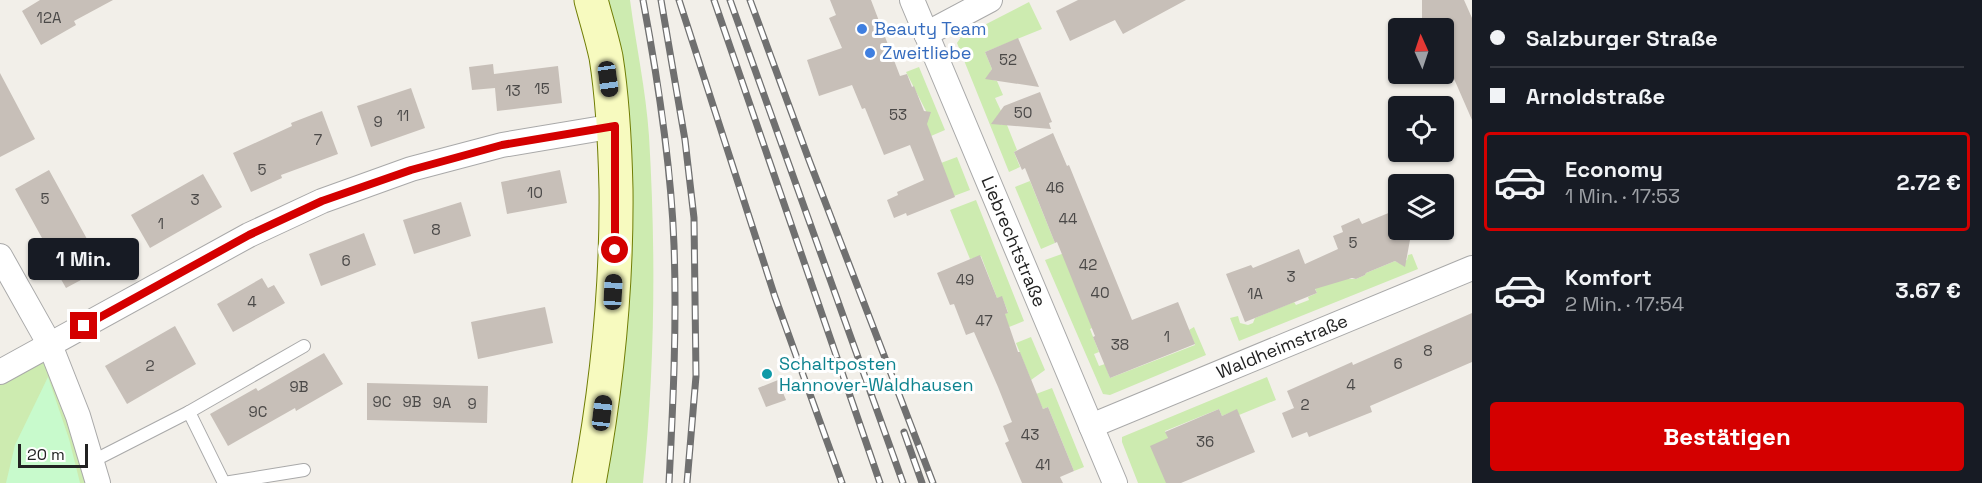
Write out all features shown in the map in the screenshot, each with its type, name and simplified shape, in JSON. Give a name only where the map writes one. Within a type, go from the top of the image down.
[{"type":"street","points":[[589,483],[602,413],[611,334],[616,229],[615,126],[605,56],[591,0]]},
{"type":"street","name":"Liebrechtstraße","points":[[912,0],[1114,483]]},
{"type":"street","points":[[926,34],[990,0]]},
{"type":"street","points":[[0,372],[249,235],[322,201],[411,170],[502,145],[615,126]]},
{"type":"street","points":[[0,256],[50,345],[78,416],[96,472]]},
{"type":"street","name":"Waldheimstraße","points":[[1091,426],[1472,268]]},
{"type":"lane","points":[[96,472],[189,412],[304,346]]},
{"type":"lane","points":[[189,412],[224,483],[304,470]]},
{"type":"green space","points":[[602,0],[630,0],[648,119],[653,223],[653,310],[650,396],[643,483],[589,483],[602,413]]},
{"type":"green space","points":[[1029,2],[1042,29],[985,52],[992,69],[990,72],[993,80],[997,81],[1003,95],[995,98],[1001,111],[1001,125],[1007,125],[1017,150],[1014,152],[1020,167],[1009,172],[957,43],[961,37]]},
{"type":"green space","points":[[919,67],[945,130],[931,136],[926,123],[926,111],[906,72]]},
{"type":"green space","points":[[957,157],[970,190],[954,196],[941,163]]},
{"type":"green space","points":[[1030,181],[1055,243],[1041,249],[1015,187]]},
{"type":"green space","points":[[976,200],[1024,321],[1009,327],[1004,315],[1008,312],[1002,297],[997,298],[981,256],[970,259],[950,210]]},
{"type":"green space","points":[[1073,250],[1092,328],[1090,329],[1099,352],[1094,354],[1099,366],[1105,364],[1110,378],[1195,345],[1189,330],[1194,327],[1206,355],[1110,395],[1103,394],[1045,260]]},
{"type":"green space","points":[[1412,254],[1418,269],[1239,341],[1230,318],[1238,316],[1240,323],[1248,325],[1253,323],[1255,318],[1294,302],[1296,305],[1309,300],[1308,297],[1317,293],[1311,279],[1356,279],[1395,261],[1399,263],[1407,260],[1408,255]]},
{"type":"green space","points":[[1031,337],[1045,370],[1031,380],[1016,343]]},
{"type":"green space","points":[[50,345],[98,483],[0,483],[0,372]]},
{"type":"green space","points":[[48,377],[69,439],[80,483],[6,483],[15,445]]},
{"type":"green space","points":[[1267,377],[1276,400],[1239,415],[1236,410],[1222,416],[1219,409],[1165,431],[1168,438],[1166,483],[1138,483],[1122,437]]},
{"type":"green space","points":[[1052,388],[1084,467],[1074,471],[1048,407],[1043,409],[1036,394]]},
{"type":"building","points":[[40,0],[113,0],[74,21],[76,25],[41,45],[22,11]]},
{"type":"building","points":[[830,0],[871,0],[900,76],[907,74],[924,111],[931,112],[927,124],[955,197],[907,216],[906,213],[894,218],[887,200],[898,195],[897,192],[924,180],[910,145],[884,155],[865,108],[862,109],[852,85],[819,96],[807,60],[842,48],[829,18],[836,15]]},
{"type":"building","points":[[1078,0],[1186,0],[1123,34],[1115,20],[1070,41],[1056,11]]},
{"type":"building","points":[[1422,0],[1464,0],[1472,18],[1472,120],[1454,79],[1454,18],[1422,18]]},
{"type":"building","points":[[1018,38],[1039,87],[985,79],[992,69],[985,52]]},
{"type":"building","points":[[493,64],[494,74],[558,66],[562,103],[497,111],[495,88],[472,90],[469,67]]},
{"type":"building","points":[[0,73],[35,139],[0,157]]},
{"type":"building","points":[[411,88],[425,128],[371,147],[357,106]]},
{"type":"building","points":[[1040,92],[1052,122],[1049,123],[1051,129],[991,124],[1004,106]]},
{"type":"building","points":[[322,111],[338,154],[281,175],[282,178],[251,192],[233,153],[292,126],[291,123]]},
{"type":"building","points":[[1053,133],[1067,166],[1069,165],[1132,320],[1178,302],[1195,344],[1110,378],[1057,242],[1055,243],[1025,168],[1022,170],[1014,152]]},
{"type":"building","points":[[49,170],[105,267],[66,288],[50,260],[53,258],[15,189]]},
{"type":"building","points":[[560,170],[567,203],[507,214],[501,182]]},
{"type":"building","points":[[203,174],[222,207],[150,248],[131,215]]},
{"type":"building","points":[[461,202],[471,236],[414,254],[403,220]]},
{"type":"building","points":[[1388,213],[1388,240],[1410,240],[1405,267],[1395,261],[1356,279],[1352,278],[1315,289],[1317,293],[1245,322],[1226,274],[1251,265],[1253,268],[1299,249],[1305,264],[1338,249],[1333,236],[1343,232],[1341,226],[1359,218],[1362,224]]},
{"type":"building","points":[[364,233],[376,265],[321,286],[309,254]]},
{"type":"building","points":[[980,255],[997,298],[1002,296],[1008,313],[1005,314],[1018,352],[1020,352],[1043,409],[1048,407],[1074,471],[1060,477],[1063,483],[1022,483],[1005,443],[1009,441],[1003,426],[1012,422],[998,387],[974,332],[966,335],[954,304],[950,305],[937,273]]},
{"type":"building","points":[[262,278],[268,288],[274,285],[285,303],[233,332],[217,304]]},
{"type":"building","points":[[545,307],[553,343],[478,359],[471,322]]},
{"type":"building","points":[[1472,313],[1472,362],[1370,406],[1372,412],[1309,437],[1307,432],[1292,438],[1282,413],[1294,408],[1287,391]]},
{"type":"building","points":[[175,326],[196,364],[127,404],[105,366]]},
{"type":"building","points":[[324,353],[343,384],[228,446],[210,414],[256,388],[258,391]]},
{"type":"building","points":[[778,380],[786,400],[766,407],[758,388]]},
{"type":"building","points":[[367,383],[488,386],[487,423],[367,420]]},
{"type":"building","points":[[1219,409],[1222,416],[1237,409],[1255,452],[1181,483],[1166,483],[1150,446],[1168,438],[1165,432]]},
{"type":"railway","points":[[643,0],[663,122],[672,214],[675,335],[669,483]]},
{"type":"railway","points":[[661,0],[685,140],[694,218],[696,376],[687,483]]},
{"type":"railway","points":[[679,0],[775,297],[842,483]]},
{"type":"railway","points":[[714,0],[880,483]]},
{"type":"railway","points":[[730,0],[903,483]]},
{"type":"railway","points":[[750,0],[933,483]]},
{"type":"railway","points":[[904,432],[922,483]]},
{"type":"place","name":"Beauty Team","points":[[862,29]]},
{"type":"place","name":"Zweitliebe","points":[[870,53]]},
{"type":"place","name":"Schaltposten Hannover-Waldhausen","points":[[767,374]]},
{"type":"route","points":[[84,326],[249,235],[322,201],[411,170],[502,145],[615,126],[615,250]]}]
